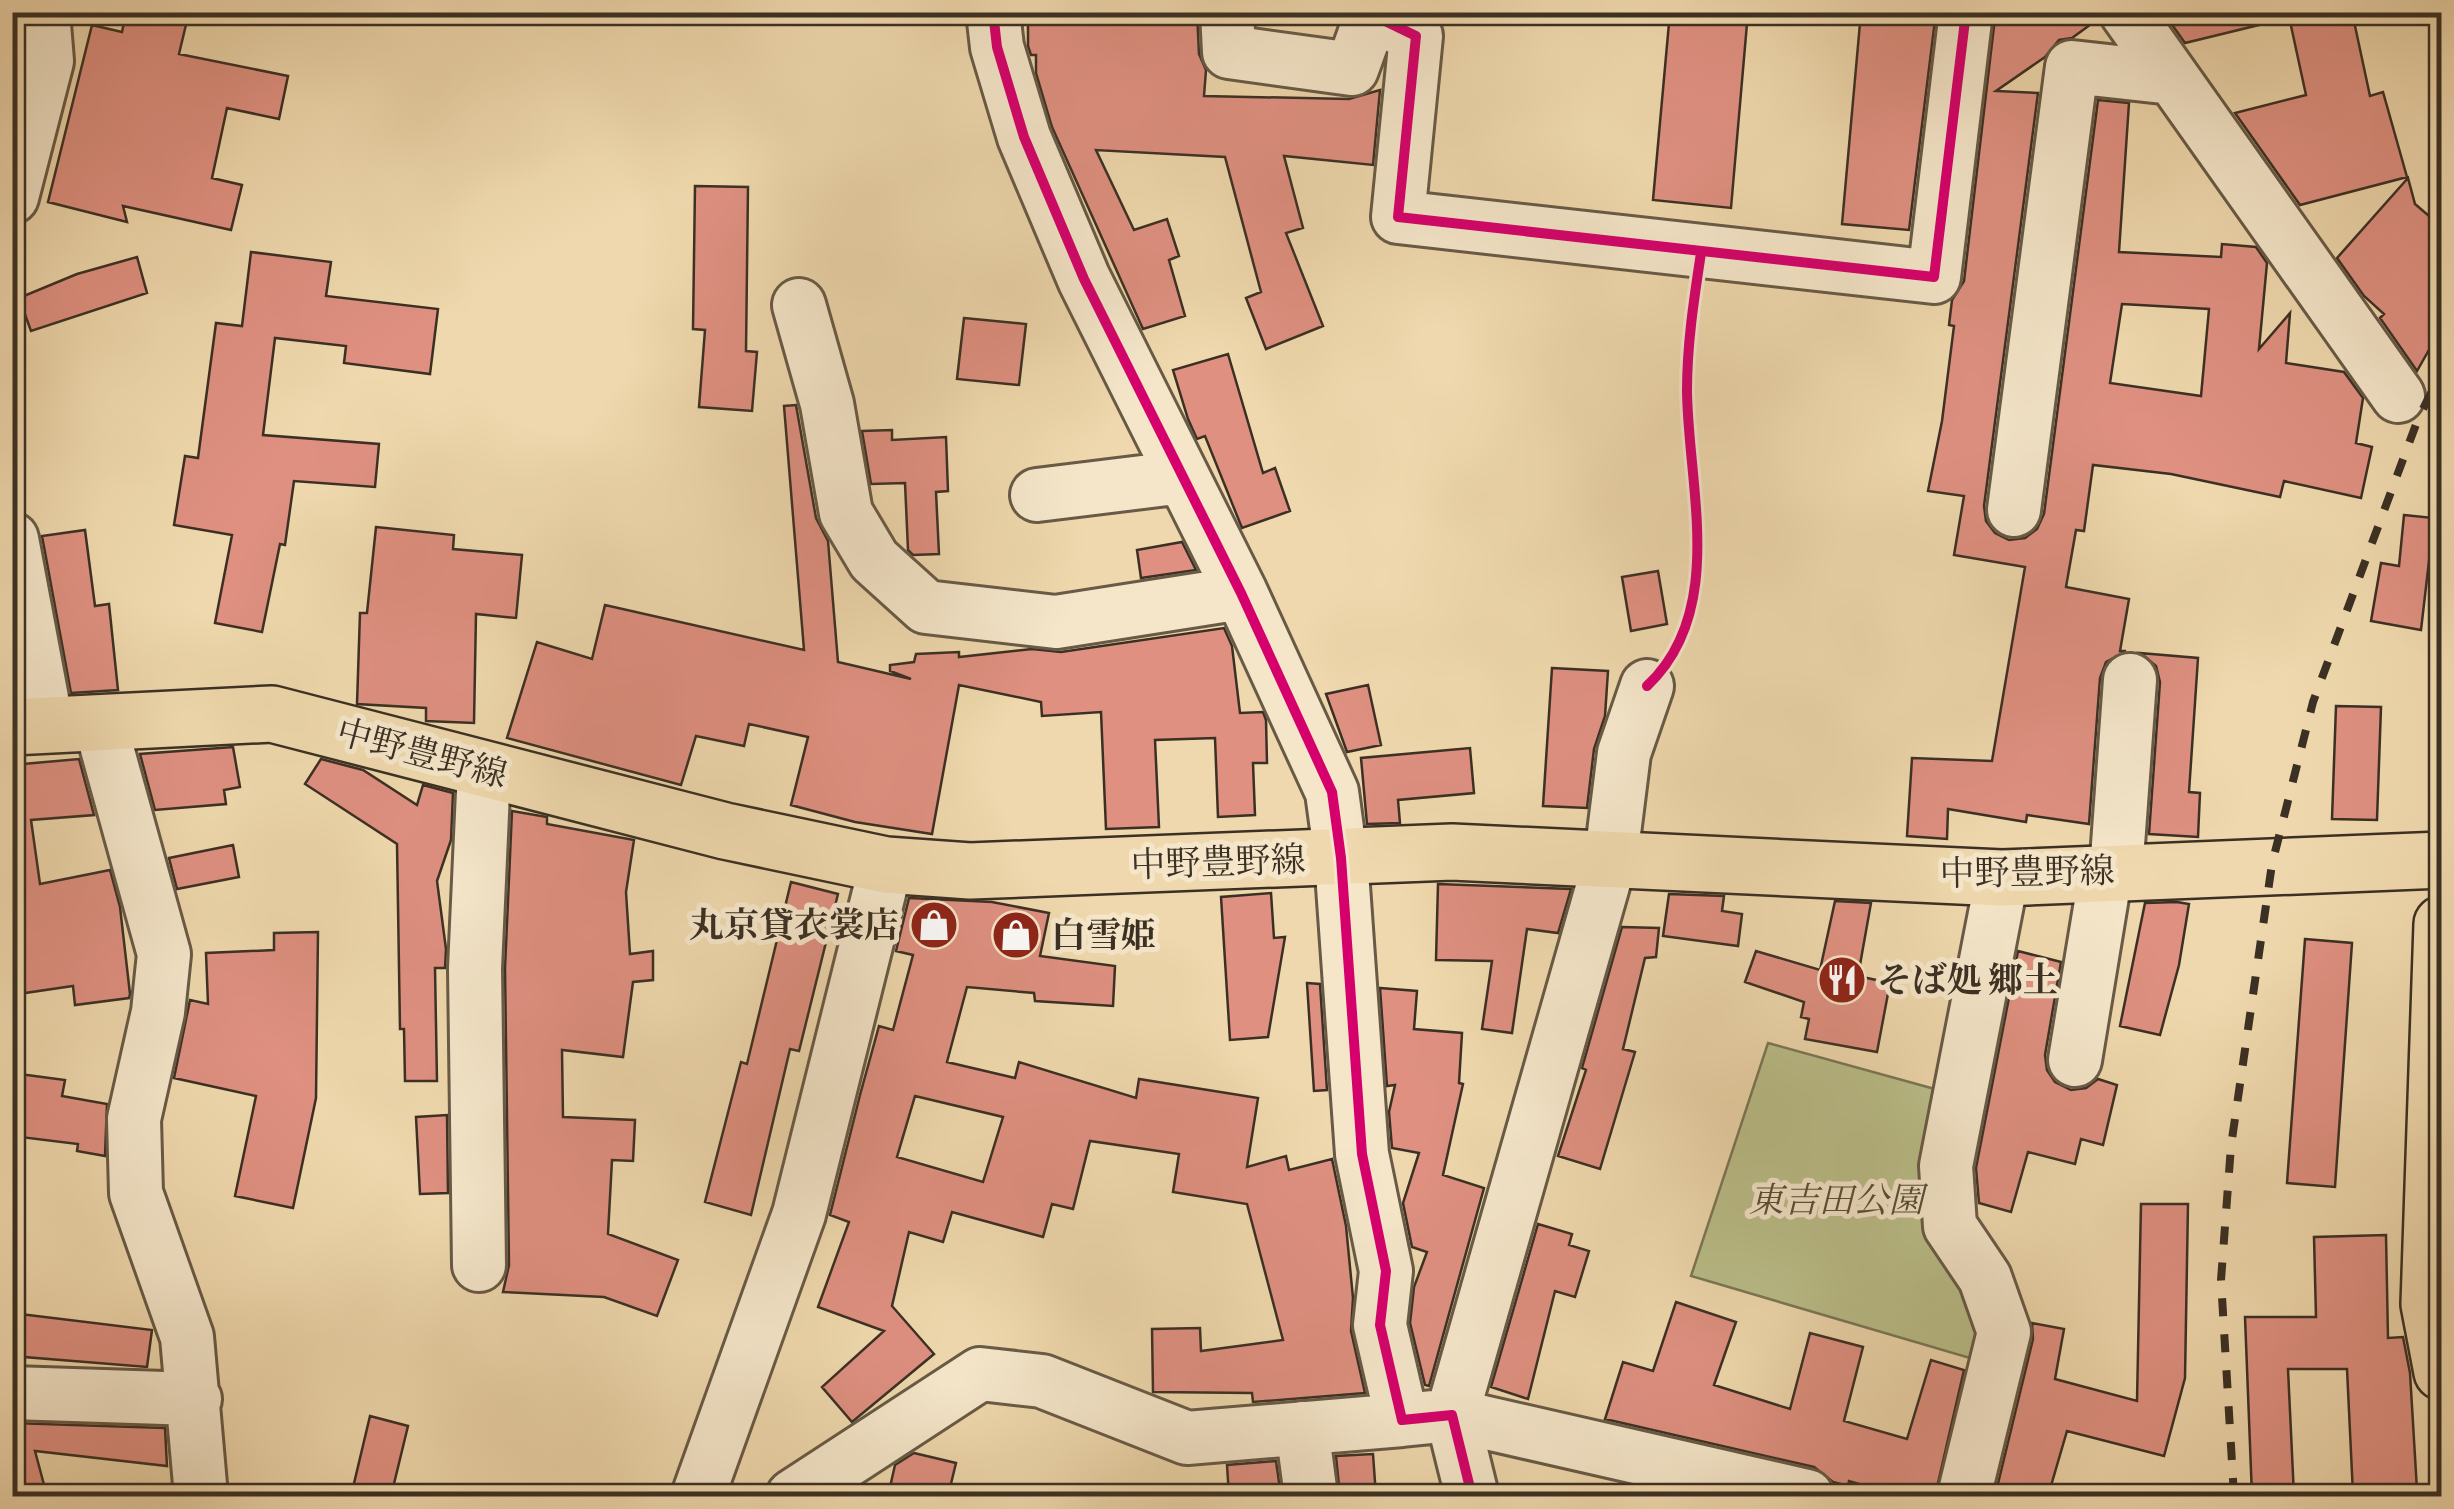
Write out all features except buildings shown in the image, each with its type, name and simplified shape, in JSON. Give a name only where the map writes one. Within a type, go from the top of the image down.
[{"type":"main road","name":"中野豊野線","points":[[30,726],[272,714],[725,831],[886,864],[970,871],[1452,852],[2002,878],[2442,860]]},
{"type":"main road","points":[[2442,924],[2430,1304],[2442,1372]]},
{"type":"street","points":[[12,197],[24,110],[47,61],[43,12]]},
{"type":"street","points":[[994,12],[997,47],[1024,137],[1084,279],[1240,592],[1332,792],[1341,858],[1362,1154],[1386,1271],[1380,1325],[1472,1496]]},
{"type":"street","points":[[1227,12],[1229,52],[1352,69],[1366,30],[1384,16],[1416,36],[1398,217],[1934,277],[1966,12]]},
{"type":"street","points":[[2126,12],[2398,396]]},
{"type":"street","points":[[2014,510],[2072,67],[2172,78]]},
{"type":"street","points":[[799,306],[827,404],[846,514],[874,560],[926,606],[1056,622],[1240,592]]},
{"type":"street","points":[[1037,495],[1183,477]]},
{"type":"street","points":[[12,539],[30,726]]},
{"type":"street","points":[[2075,1060],[2111,872],[2130,680]]},
{"type":"street","points":[[1427,1417],[1611,857],[1624,752],[1647,686]]},
{"type":"street","points":[[100,723],[164,954],[158,1012],[134,1119],[136,1193],[187,1337],[201,1496]]},
{"type":"street","points":[[479,1265],[475,968],[484,770]]},
{"type":"street","points":[[698,1496],[799,1214],[886,864]]},
{"type":"street","points":[[1964,1496],[2004,1332],[1985,1278],[1950,1226],[1946,1166],[2002,878]]},
{"type":"street","points":[[793,1496],[980,1374],[1042,1381],[1187,1438],[1427,1417],[1807,1496]]},
{"type":"street","points":[[12,1393],[194,1399]]},
{"type":"street","points":[[1302,1428],[1311,1496]]},
{"type":"green space","name":"東吉田公園","points":[[1768,1043],[1960,1096],[1946,1166],[1997,1366],[1691,1276]]},
{"type":"railway","points":[[2234,1496],[2221,1280],[2231,1146],[2272,864],[2313,702],[2418,419],[2442,371]]},
{"type":"cycle path","points":[[993,12],[997,47],[1024,137],[1084,279],[1241,593],[1332,792],[1341,858],[1362,1154],[1386,1271],[1380,1325],[1402,1420],[1452,1415],[1472,1496]]},
{"type":"cycle path","points":[[1384,12],[1383,20],[1416,36],[1398,217],[1934,277],[1966,12]]},
{"type":"cycle path","points":[[1647,686],[1672,656],[1687,622],[1695,585],[1696,506],[1687,391],[1701,253]]},
{"type":"place","name":"丸京貸衣裳店","points":[[934,925]]},
{"type":"place","name":"白雪姫","points":[[1016,935]]},
{"type":"place","name":"そば処 郷土","points":[[1842,980]]}]
